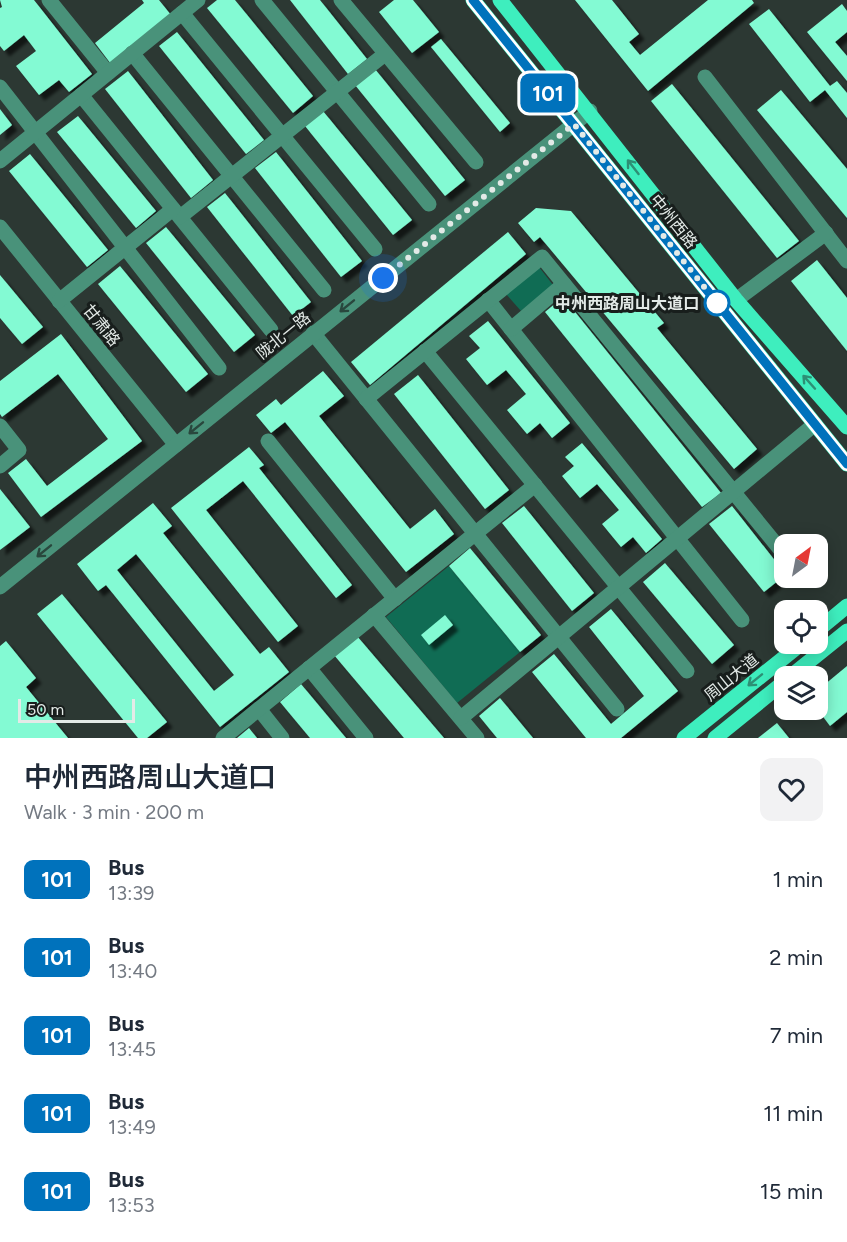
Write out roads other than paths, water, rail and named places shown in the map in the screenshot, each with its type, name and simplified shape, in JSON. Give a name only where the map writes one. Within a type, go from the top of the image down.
[{"type":"main road","name":"中州西路","points":[[473,0],[847,464]]},
{"type":"main road","name":"中州西路","points":[[500,0],[590,111],[736,300],[847,427]]},
{"type":"main road","points":[[828,622],[847,606]]},
{"type":"main road","points":[[803,666],[847,631]]},
{"type":"main road","name":"周山大道","points":[[684,738],[789,654]]},
{"type":"main road","points":[[715,738],[774,690]]},
{"type":"street","points":[[49,0],[108,73]]},
{"type":"street","points":[[0,161],[197,0]]},
{"type":"street","points":[[262,0],[429,204]]},
{"type":"street","points":[[341,0],[476,162]]},
{"type":"street","points":[[182,13],[375,249]]},
{"type":"street","points":[[132,53],[324,290]]},
{"type":"street","points":[[59,301],[125,247],[232,176],[386,54]]},
{"type":"street","points":[[705,77],[847,261]]},
{"type":"street","points":[[0,87],[219,368]]},
{"type":"street","points":[[81,95],[271,330]]},
{"type":"street","name":"陇北一路","points":[[0,587],[590,111]]},
{"type":"street","name":"甘肃路","points":[[0,227],[176,445]]},
{"type":"street","points":[[736,300],[826,233]]},
{"type":"street","points":[[366,399],[542,257],[774,542]]},
{"type":"street","points":[[511,329],[564,284]]},
{"type":"street","points":[[488,300],[742,620]]},
{"type":"street","points":[[313,333],[617,709]]},
{"type":"street","points":[[425,351],[687,671]]},
{"type":"street","points":[[461,718],[815,424]]},
{"type":"street","points":[[0,426],[19,450],[0,466]]},
{"type":"street","points":[[268,441],[395,599]]},
{"type":"street","points":[[223,738],[535,485]]},
{"type":"street","points":[[374,615],[477,738]]},
{"type":"street","points":[[309,668],[366,738]]},
{"type":"street","points":[[259,709],[282,738]]},
{"type":"place","name":"中州西路周山大道口","points":[[717,303]]}]
